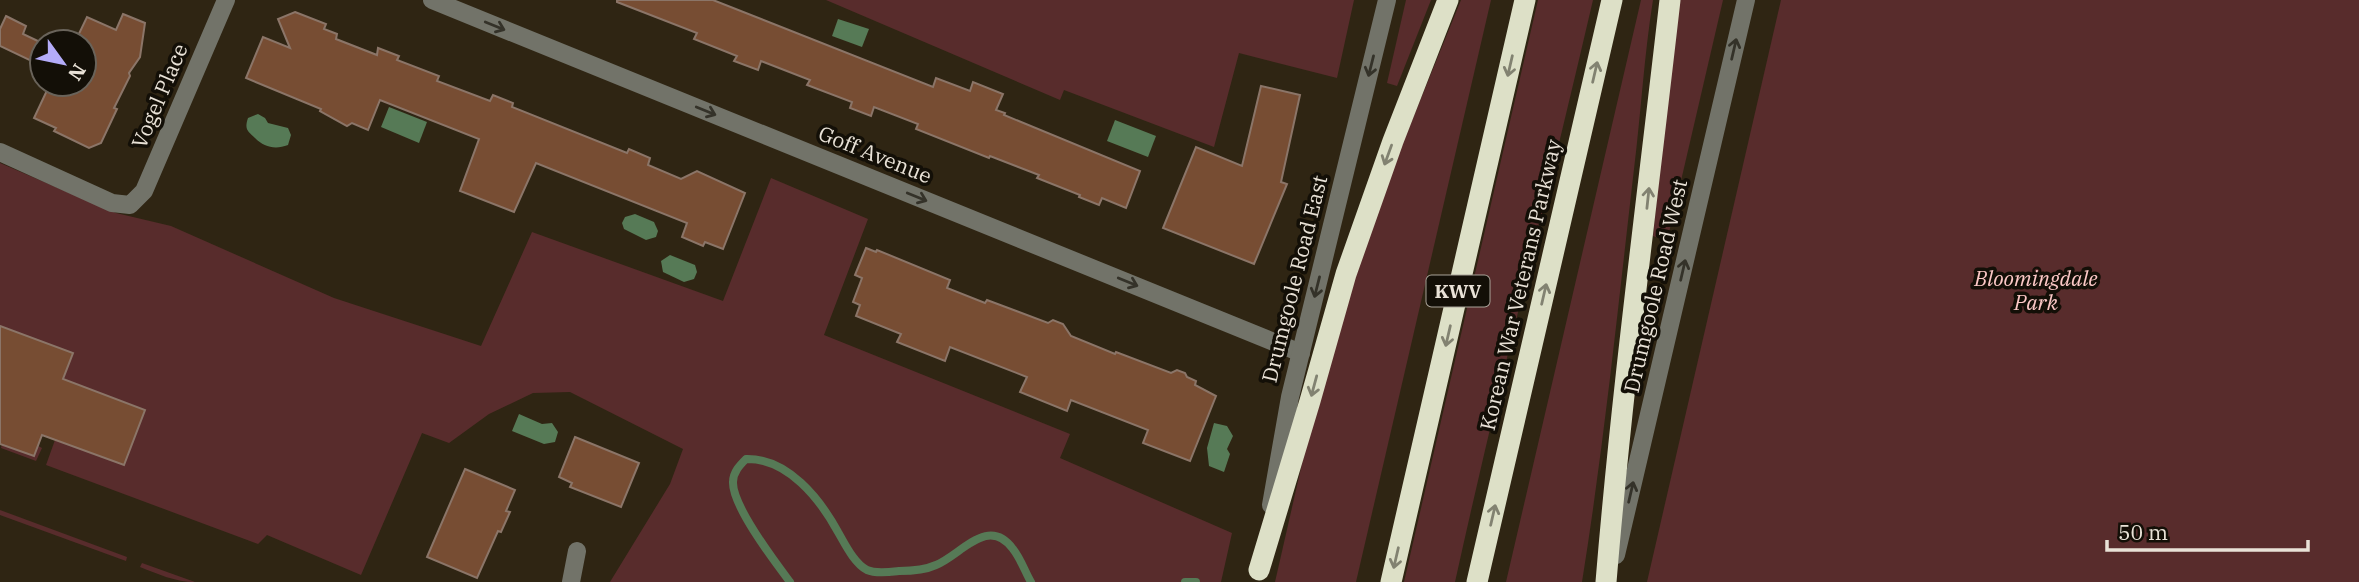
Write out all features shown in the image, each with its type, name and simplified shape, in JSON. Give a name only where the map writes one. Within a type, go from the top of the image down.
[{"type":"highway","points":[[1259,570],[1346,274],[1393,141],[1448,0]]},
{"type":"highway","name":"KWV","points":[[1391,582],[1525,0]]},
{"type":"highway","name":"Korean War Veterans Parkway","points":[[1477,582],[1612,0]]},
{"type":"highway","points":[[1608,582],[1618,434],[1670,0]]},
{"type":"street","name":"Vogel Place","points":[[0,152],[112,203],[130,205],[144,191],[226,0]]},
{"type":"street","name":"Goff Avenue","points":[[432,0],[1301,353]]},
{"type":"street","name":"Drumgoole Road East","points":[[1259,570],[1290,397],[1387,0]]},
{"type":"street","name":"Drumgoole Road West","points":[[1608,582],[1746,0]]},
{"type":"street","points":[[571,582],[577,551]]},
{"type":"green space","points":[[826,0],[1354,0],[1337,78],[1239,53],[1214,147],[1064,90],[1060,100]]},
{"type":"green space","points":[[1406,0],[1431,0],[1397,86],[1387,83]]},
{"type":"green space","points":[[1461,0],[1491,0],[1356,582],[1275,582],[1317,398],[1349,285]]},
{"type":"green space","points":[[1538,0],[1593,0],[1455,582],[1404,582]]},
{"type":"green space","points":[[1641,0],[1653,0],[1610,376],[1582,582],[1506,582]]},
{"type":"green space","points":[[1677,0],[1723,0],[1667,241],[1653,236]]},
{"type":"green space","name":"Bloomingdale Park","points":[[1781,0],[2359,0],[2359,582],[1647,582]]},
{"type":"green space","points":[[0,163],[116,213],[171,226],[334,298],[481,346],[532,232],[723,301],[771,178],[868,219],[824,335],[1070,434],[1060,458],[1232,533],[1221,582],[610,582],[670,484],[683,449],[570,392],[533,393],[489,414],[449,443],[422,433],[361,575],[267,535],[258,544],[46,465],[55,440],[124,465],[145,410],[63,379],[73,353],[0,326]]},
{"type":"green space","points":[[2,444],[34,456],[38,446],[42,448],[36,461],[1,448]]},
{"type":"green space","points":[[0,510],[127,557],[126,561],[0,515]]},
{"type":"green space","points":[[142,563],[195,582],[160,575],[140,567]]},
{"type":"shaded area","points":[[838,19],[869,29],[862,47],[832,36]]},
{"type":"shaded area","points":[[389,107],[427,122],[419,143],[381,127]]},
{"type":"shaded area","points":[[258,114],[268,123],[288,128],[291,135],[288,145],[270,147],[250,134],[247,128],[248,118]]},
{"type":"shaded area","points":[[1115,120],[1156,136],[1148,157],[1107,141]]},
{"type":"shaded area","points":[[635,214],[654,222],[658,231],[656,237],[646,240],[624,229],[622,223],[625,217]]},
{"type":"shaded area","points":[[670,255],[695,265],[697,272],[694,279],[684,282],[663,272],[661,261]]},
{"type":"shaded area","points":[[519,414],[542,424],[552,423],[558,432],[555,442],[544,444],[512,431]]},
{"type":"shaded area","points":[[1214,423],[1227,426],[1233,436],[1227,449],[1230,454],[1224,472],[1209,466],[1207,448]]},
{"type":"building","points":[[617,0],[713,0],[933,87],[936,78],[970,91],[973,82],[1003,94],[996,110],[1005,113],[1004,115],[1140,171],[1126,208],[1102,198],[1099,205],[1037,178],[1039,175],[916,129],[918,124],[874,107],[871,116],[850,108],[852,102],[807,85],[810,80],[761,61],[758,70],[734,61],[737,56],[694,39],[697,33]]},
{"type":"building","points":[[295,12],[326,24],[324,29],[337,34],[336,39],[377,55],[378,48],[399,56],[397,60],[439,76],[437,81],[490,101],[493,95],[513,103],[512,107],[627,153],[629,149],[650,158],[648,165],[681,179],[697,171],[745,193],[723,249],[705,242],[703,246],[682,237],[687,223],[536,163],[514,212],[460,191],[479,139],[380,100],[368,130],[352,123],[347,126],[320,111],[321,109],[246,78],[263,37],[290,48],[278,19]]},
{"type":"building","points":[[123,14],[145,23],[140,57],[129,73],[130,76],[114,108],[117,109],[101,143],[89,148],[34,118],[43,98],[98,98],[98,28],[82,28],[87,17],[116,30]]},
{"type":"building","points":[[6,16],[26,26],[23,34],[28,36],[28,59],[0,46],[0,29]]},
{"type":"building","points":[[1261,86],[1300,95],[1281,182],[1287,184],[1254,264],[1163,228],[1196,147],[1242,166]]},
{"type":"building","points":[[866,248],[950,280],[947,288],[985,303],[987,300],[1048,323],[1053,320],[1063,324],[1071,336],[1115,354],[1116,352],[1171,373],[1177,370],[1185,373],[1196,381],[1195,385],[1216,396],[1190,461],[1143,443],[1148,430],[1071,400],[1067,411],[1020,392],[1027,377],[950,347],[945,361],[897,342],[901,334],[856,316],[860,305],[853,302],[862,278],[855,275]]},
{"type":"building","points":[[0,326],[73,353],[63,379],[145,410],[124,465],[42,435],[34,456],[0,444]]},
{"type":"building","points":[[575,437],[639,463],[621,507],[570,487],[572,483],[559,477]]},
{"type":"building","points":[[465,469],[515,490],[506,511],[510,512],[501,532],[498,531],[477,578],[427,557]]},
{"type":"waterway","points":[[790,582],[739,505],[733,482],[734,475],[746,459],[776,465],[801,483],[831,519],[854,558],[867,570],[883,572],[927,568],[945,560],[974,540],[994,536],[1004,540],[1013,549],[1031,582]]},
{"type":"waterway","points":[[1185,582],[1196,582]]}]
